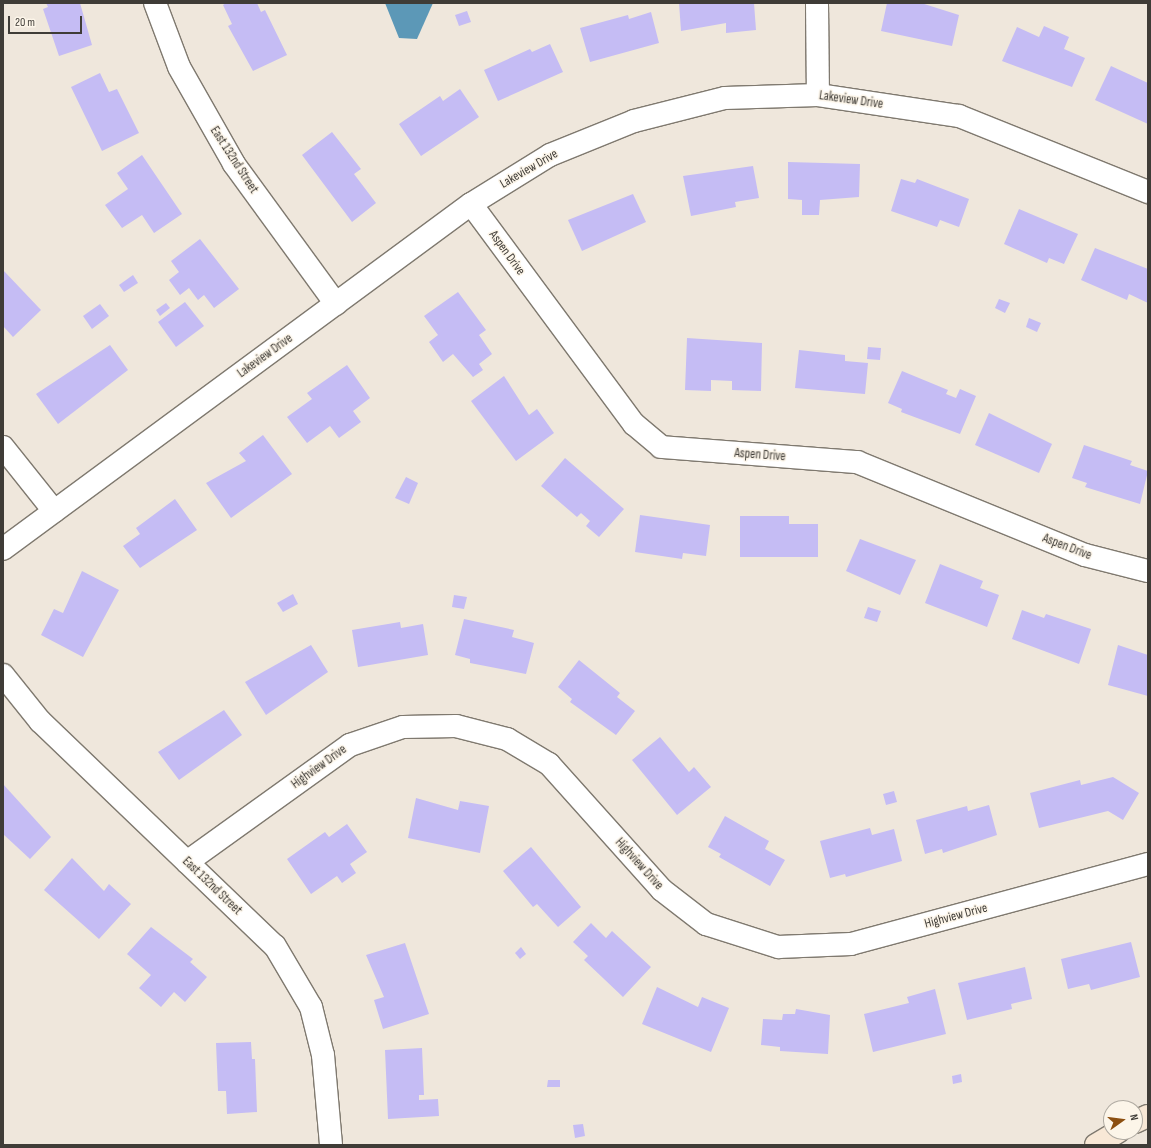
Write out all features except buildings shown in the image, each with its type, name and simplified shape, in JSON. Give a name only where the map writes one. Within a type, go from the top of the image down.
[{"type":"street","name":"East 132nd Street","points":[[155,3],[178,67],[234,164],[336,304]]},
{"type":"street","points":[[817,3],[818,95]]},
{"type":"street","name":"Lakeview Drive","points":[[3,549],[471,204],[550,155],[634,121],[725,98],[818,95],[959,116],[1148,192]]},
{"type":"street","name":"Aspen Drive","points":[[471,204],[634,424],[660,447],[857,462],[1085,555],[1148,571]]},
{"type":"street","points":[[3,447],[54,511]]},
{"type":"street","name":"East 132nd Street","points":[[3,675],[40,721],[275,946],[311,1007],[323,1055],[331,1145]]},
{"type":"street","name":"Highview Drive","points":[[187,862],[350,745],[403,727],[456,726],[507,739],[549,764],[662,890],[706,924],[778,947],[851,944],[1148,864]]},
{"type":"water","points":[[385,3],[433,3],[417,39],[399,38]]}]
